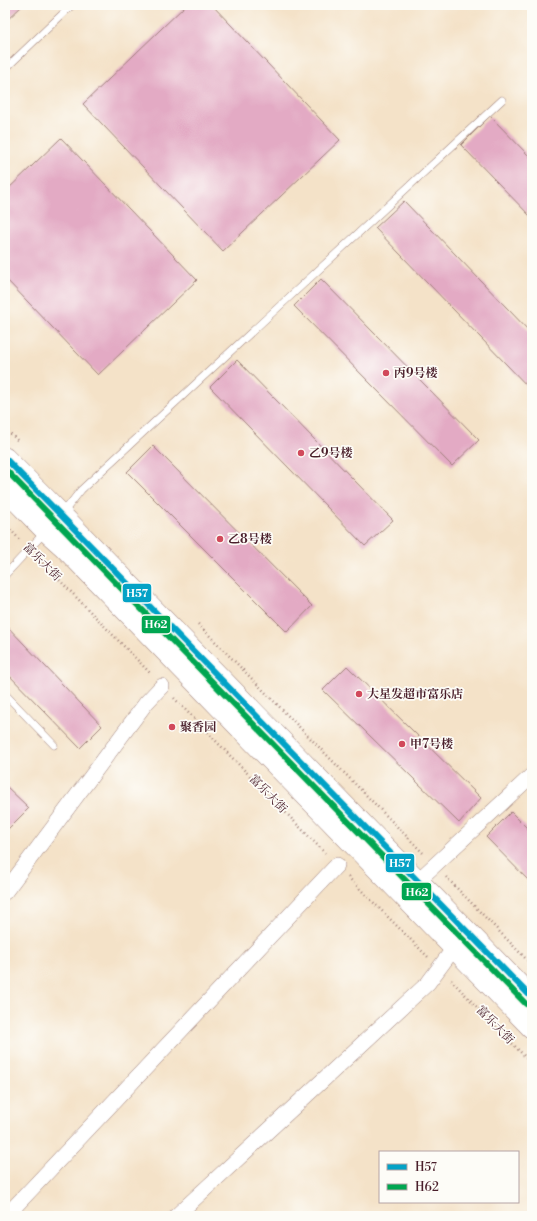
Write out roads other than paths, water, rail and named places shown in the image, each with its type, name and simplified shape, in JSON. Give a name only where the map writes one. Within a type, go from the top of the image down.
[{"type":"main road","points":[[5,458],[532,998]]},
{"type":"main road","name":"富乐大街","points":[[5,489],[69,552],[532,1028]]},
{"type":"street","points":[[5,892],[146,703],[162,686]]},
{"type":"street","points":[[402,895],[532,775]]},
{"type":"street","points":[[6,1216],[337,865]]},
{"type":"street","points":[[176,1216],[428,983],[454,948],[464,929]]},
{"type":"lane","points":[[5,70],[72,5]]},
{"type":"lane","points":[[5,574],[61,515],[81,490],[502,100]]},
{"type":"lane","points":[[5,694],[54,745]]},
{"type":"place","name":"丙9号楼","points":[[386,373]]},
{"type":"place","name":"乙9号楼","points":[[301,453]]},
{"type":"place","name":"乙8号楼","points":[[220,539]]},
{"type":"place","name":"大星发超市富乐店","points":[[359,694]]},
{"type":"place","name":"聚香园","points":[[172,727]]},
{"type":"place","name":"甲7号楼","points":[[402,744]]}]
